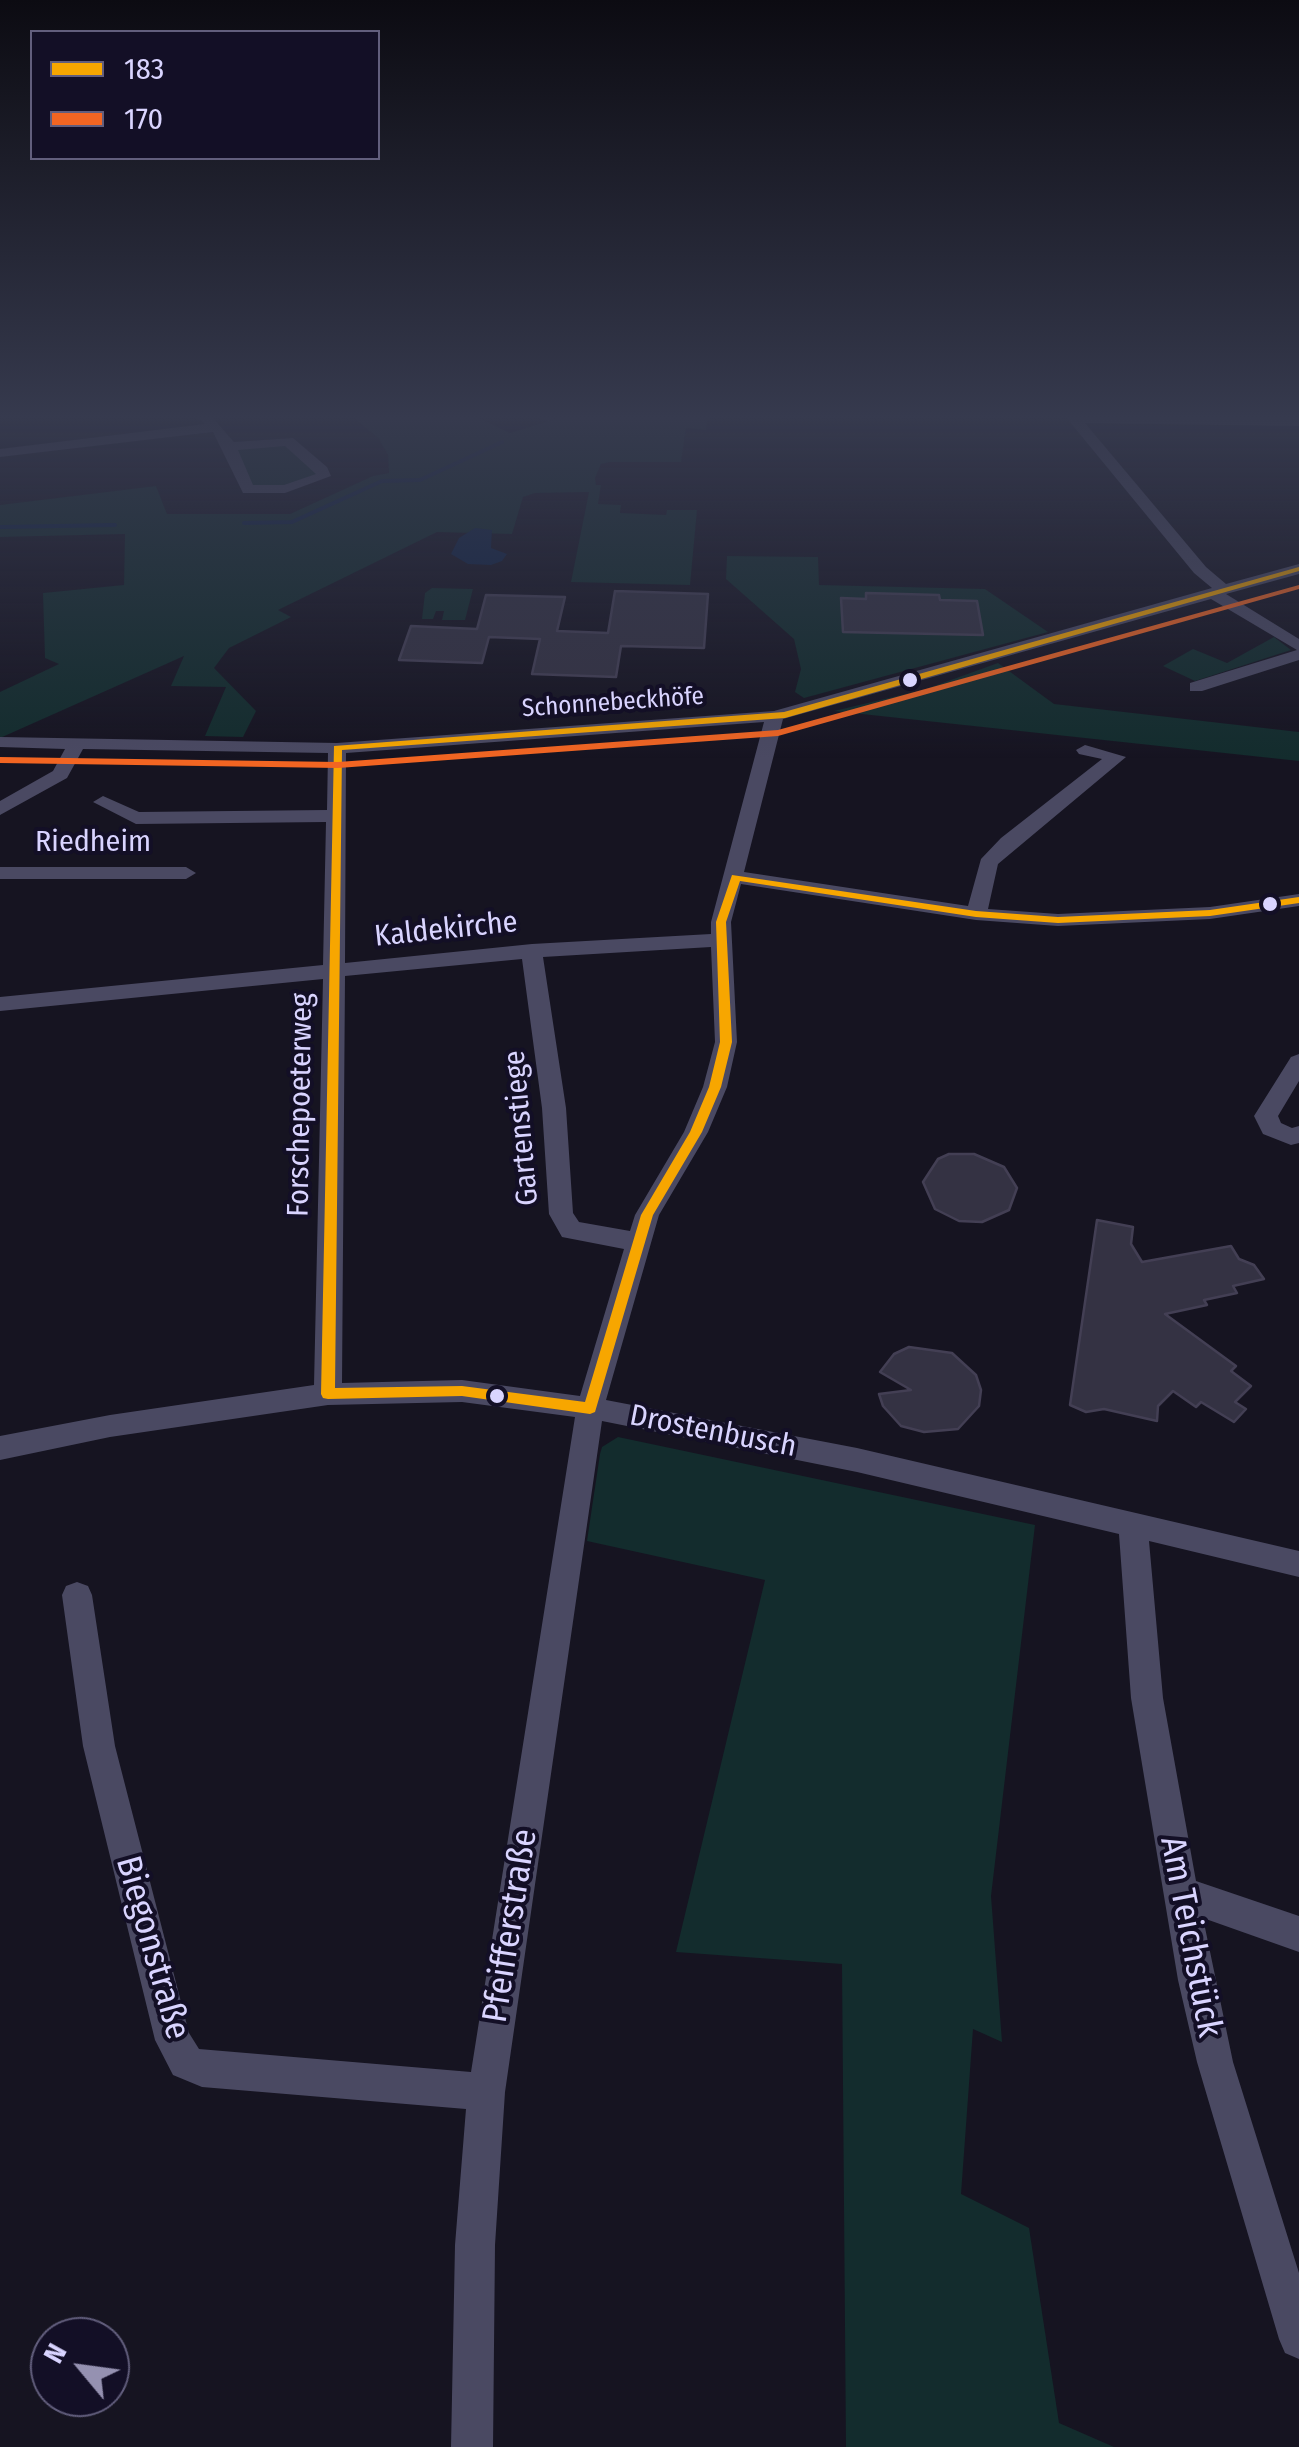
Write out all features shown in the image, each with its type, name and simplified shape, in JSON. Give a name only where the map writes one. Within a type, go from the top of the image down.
[{"type":"street","points":[[1167,530],[1218,592],[1299,646]]},
{"type":"street","name":"Schonnebeckhöfe","points":[[0,742],[337,748],[775,716],[1299,568]]},
{"type":"street","points":[[1196,687],[1299,655]]},
{"type":"street","points":[[720,940],[775,716]]},
{"type":"street","name":"Riedheim","points":[[0,809],[60,774],[77,744]]},
{"type":"street","name":"Forschepoeterweg","points":[[328,1394],[337,748]]},
{"type":"street","points":[[976,914],[988,862],[1117,756],[1085,750]]},
{"type":"street","points":[[104,802],[136,818],[338,816]]},
{"type":"street","name":"Riedheim","points":[[0,873],[186,872]]},
{"type":"street","points":[[736,877],[976,914],[1058,920],[1210,914],[1299,900]]},
{"type":"street","name":"Kaldekirche","points":[[0,1004],[532,951],[720,940]]},
{"type":"street","name":"Pfeifferstraße","points":[[472,2447],[475,2245],[486,2092],[590,1408],[647,1215],[696,1132],[715,1087],[726,1042],[726,987],[720,940]]},
{"type":"street","name":"Gartenstiege","points":[[532,951],[554,1108],[561,1214],[571,1230],[638,1242]]},
{"type":"street","points":[[1299,1062],[1266,1116],[1271,1128],[1291,1137],[1299,1134]]},
{"type":"street","name":"Drostenbusch","points":[[0,1448],[110,1426],[328,1394],[462,1391],[590,1408],[857,1460],[1299,1564]]},
{"type":"street","name":"Am Teichstück","points":[[1133,1524],[1147,1698],[1180,1893],[1215,2062],[1299,2340]]},
{"type":"street","name":"Biegonstraße","points":[[77,1595],[98,1746],[173,2040],[186,2062],[202,2069],[486,2092]]},
{"type":"street","points":[[1180,1893],[1299,1934]]},
{"type":"green space","points":[[0,530],[513,530],[512,534],[437,532],[278,610],[291,617],[229,648],[214,668],[256,711],[243,737],[205,736],[226,687],[171,686],[184,656],[0,738],[0,692],[59,664],[45,658],[43,593],[124,585],[125,534],[0,537]]},
{"type":"green space","points":[[581,530],[695,530],[690,585],[571,582]]},
{"type":"green space","points":[[727,556],[818,557],[819,585],[985,589],[1048,632],[804,698],[795,692],[801,669],[794,639],[726,579]]},
{"type":"green space","points":[[432,588],[473,589],[465,620],[442,620],[444,611],[436,611],[433,619],[422,619],[425,593]]},
{"type":"green space","points":[[1274,637],[1291,650],[1195,681],[1163,666],[1193,649],[1227,663]]},
{"type":"green space","points":[[998,663],[1054,704],[1299,732],[1299,761],[834,711],[929,692],[926,689]]},
{"type":"green space","points":[[618,1437],[1035,1525],[991,1896],[1002,2042],[973,2029],[961,2194],[1029,2228],[1059,2423],[1114,2447],[846,2447],[842,1964],[676,1952],[765,1580],[587,1541],[602,1447]]},
{"type":"water","points":[[471,530],[492,530],[491,548],[507,554],[491,565],[468,564],[451,554],[459,538]]},
{"type":"building","points":[[615,591],[708,594],[704,648],[621,646],[616,677],[532,674],[540,639],[489,637],[482,663],[399,660],[411,626],[477,629],[486,595],[565,597],[557,631],[608,633]]},
{"type":"building","points":[[866,593],[939,595],[940,600],[977,601],[983,635],[843,632],[841,598],[866,599]]},
{"type":"building","points":[[949,1154],[974,1154],[1004,1167],[1017,1188],[1009,1210],[982,1222],[959,1221],[935,1209],[923,1182],[938,1159]]},
{"type":"building","points":[[1097,1220],[1133,1227],[1131,1244],[1142,1262],[1231,1246],[1239,1259],[1254,1265],[1264,1279],[1233,1286],[1237,1293],[1204,1300],[1207,1305],[1165,1314],[1236,1366],[1231,1371],[1251,1386],[1235,1402],[1246,1409],[1234,1422],[1201,1402],[1196,1407],[1173,1391],[1158,1406],[1157,1421],[1104,1409],[1086,1412],[1070,1405]]},
{"type":"building","points":[[909,1347],[952,1353],[976,1375],[981,1390],[979,1406],[958,1429],[924,1432],[901,1426],[883,1406],[879,1394],[911,1390],[880,1372],[894,1354]]},
{"type":"transit line","name":"183","points":[[337,748],[785,715],[1299,569]]},
{"type":"transit line","name":"170","points":[[0,760],[338,765],[778,733],[1299,587]]},
{"type":"transit line","name":"183","points":[[328,1394],[337,748]]},
{"type":"transit line","name":"183","points":[[736,877],[976,914],[1058,920],[1210,913],[1299,900]]},
{"type":"transit line","name":"183","points":[[590,1408],[647,1215],[696,1132],[715,1087],[726,1042],[721,922],[736,877]]},
{"type":"transit line","name":"183","points":[[328,1394],[462,1391],[590,1408]]}]
